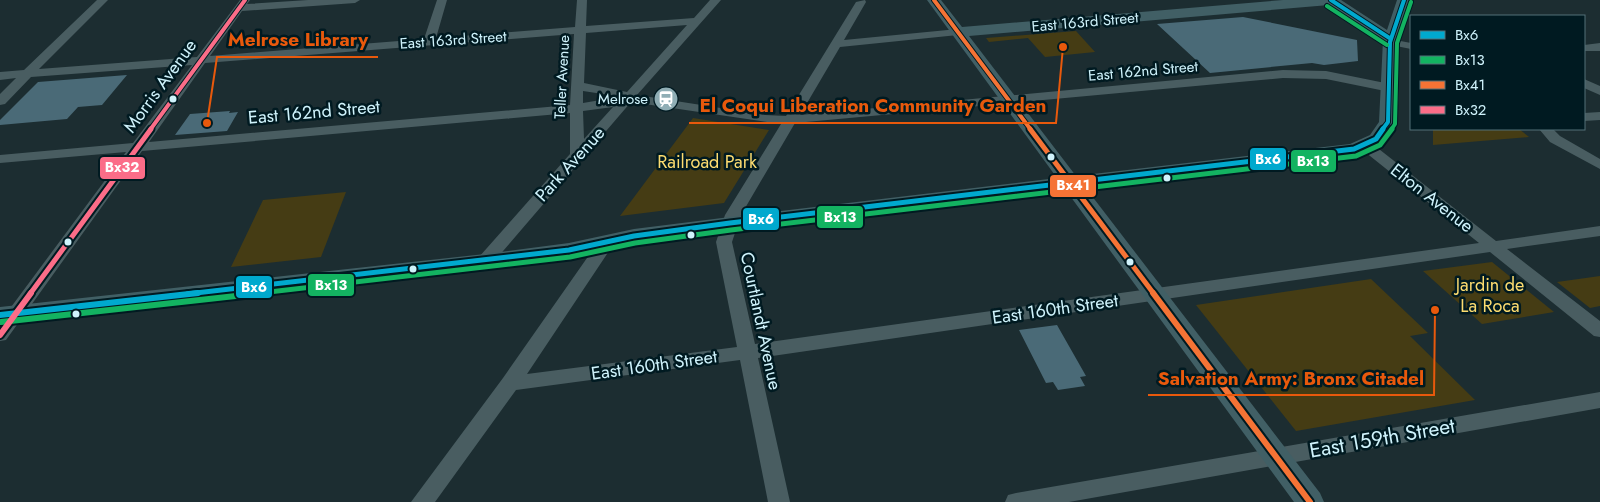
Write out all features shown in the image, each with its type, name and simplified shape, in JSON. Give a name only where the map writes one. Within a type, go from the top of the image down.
[{"type":"main road","points":[[1203,0],[1235,9]]},
{"type":"main road","points":[[1332,0],[1390,40]]},
{"type":"main road","name":"East 163rd Street","points":[[958,32],[1332,0]]},
{"type":"main road","points":[[8,314],[485,261],[569,250],[607,242],[730,224],[1345,151],[1364,146],[1376,139],[1386,127],[1389,118],[1390,40],[1404,0]]},
{"type":"main road","points":[[936,2],[1310,502]]},
{"type":"street","points":[[0,101],[103,0]]},
{"type":"street","points":[[242,4],[355,0]]},
{"type":"street","points":[[429,42],[442,0]]},
{"type":"street","name":"Teller Avenue","points":[[576,155],[576,108],[582,0]]},
{"type":"street","name":"Park Avenue","points":[[485,261],[576,155],[630,98],[716,0]]},
{"type":"street","name":"Courtlandt Avenue","points":[[779,502],[724,242],[730,224],[789,120],[861,2]]},
{"type":"street","name":"Morris Avenue","points":[[8,314],[138,147],[242,4]]},
{"type":"street","name":"East 163rd Street","points":[[0,76],[698,21]]},
{"type":"street","name":"East 163rd Street","points":[[836,44],[958,32]]},
{"type":"street","points":[[1390,40],[1410,46]]},
{"type":"street","points":[[1585,48],[1600,47]]},
{"type":"street","name":"East 162nd Street","points":[[578,86],[619,93],[630,98],[765,120],[789,120],[1295,74],[1326,75],[1390,88]]},
{"type":"street","points":[[1585,84],[1600,91]]},
{"type":"street","name":"East 162nd Street","points":[[0,160],[576,108],[608,104],[630,98]]},
{"type":"street","points":[[1585,118],[1600,116]]},
{"type":"street","points":[[1547,130],[1555,139],[1600,165]]},
{"type":"street","name":"Elton Avenue","points":[[1364,146],[1600,331]]},
{"type":"street","name":"East 160th Street","points":[[510,383],[1495,248],[1600,231]]},
{"type":"street","points":[[422,502],[510,383],[607,242]]},
{"type":"street","points":[[0,335],[8,314]]},
{"type":"street","name":"East 159th Street","points":[[1016,502],[1600,400]]},
{"type":"green space","points":[[1076,31],[1095,52],[1045,57],[1028,38],[989,42],[986,38]]},
{"type":"green space","name":"Railroad Park","points":[[693,118],[769,130],[724,203],[620,216]]},
{"type":"green space","points":[[1433,130],[1520,130],[1529,137],[1433,145]]},
{"type":"green space","points":[[346,192],[321,257],[231,267],[263,200]]},
{"type":"green space","name":"Jardin de La Roca","points":[[1492,262],[1554,312],[1482,324],[1423,271]]},
{"type":"green space","points":[[1600,276],[1600,306],[1590,308],[1557,282]]},
{"type":"green space","points":[[1371,279],[1428,333],[1410,336],[1475,400],[1296,431],[1196,305]]},
{"type":"building","points":[[1243,17],[1357,40],[1358,61],[1324,65],[1312,63],[1210,73],[1157,24]]},
{"type":"building","points":[[127,75],[102,105],[78,107],[67,119],[0,125],[0,120],[38,82]]},
{"type":"building","points":[[230,111],[229,113],[238,112],[227,131],[175,135],[190,114]]},
{"type":"building","points":[[1057,325],[1086,376],[1080,377],[1085,386],[1058,390],[1053,382],[1046,383],[1019,330]]},
{"type":"transit line","name":"Bx32","points":[[0,335],[245,0]]},
{"type":"transit line","name":"Bx41","points":[[934,0],[1310,502]]},
{"type":"transit line","name":"Bx6","points":[[1331,0],[1391,39]]},
{"type":"transit line","name":"Bx6","points":[[0,315],[485,261],[569,250],[634,236],[730,223],[1354,149],[1376,139],[1388,122],[1390,42],[1404,0]]},
{"type":"transit line","name":"Bx13","points":[[1,322],[486,268],[570,257],[635,243],[731,230],[1356,156],[1380,145],[1395,124],[1397,43],[1411,2]]},
{"type":"transit line","name":"Bx13","points":[[1327,6],[1387,45]]},
{"type":"place","name":"El Coqui Liberation Community Garden","points":[[1063,47]]},
{"type":"place","name":"Melrose","points":[[666,99]]},
{"type":"place","name":"Melrose Library","points":[[207,123]]},
{"type":"place","name":"Salvation Army: Bronx Citadel","points":[[1435,310]]}]
